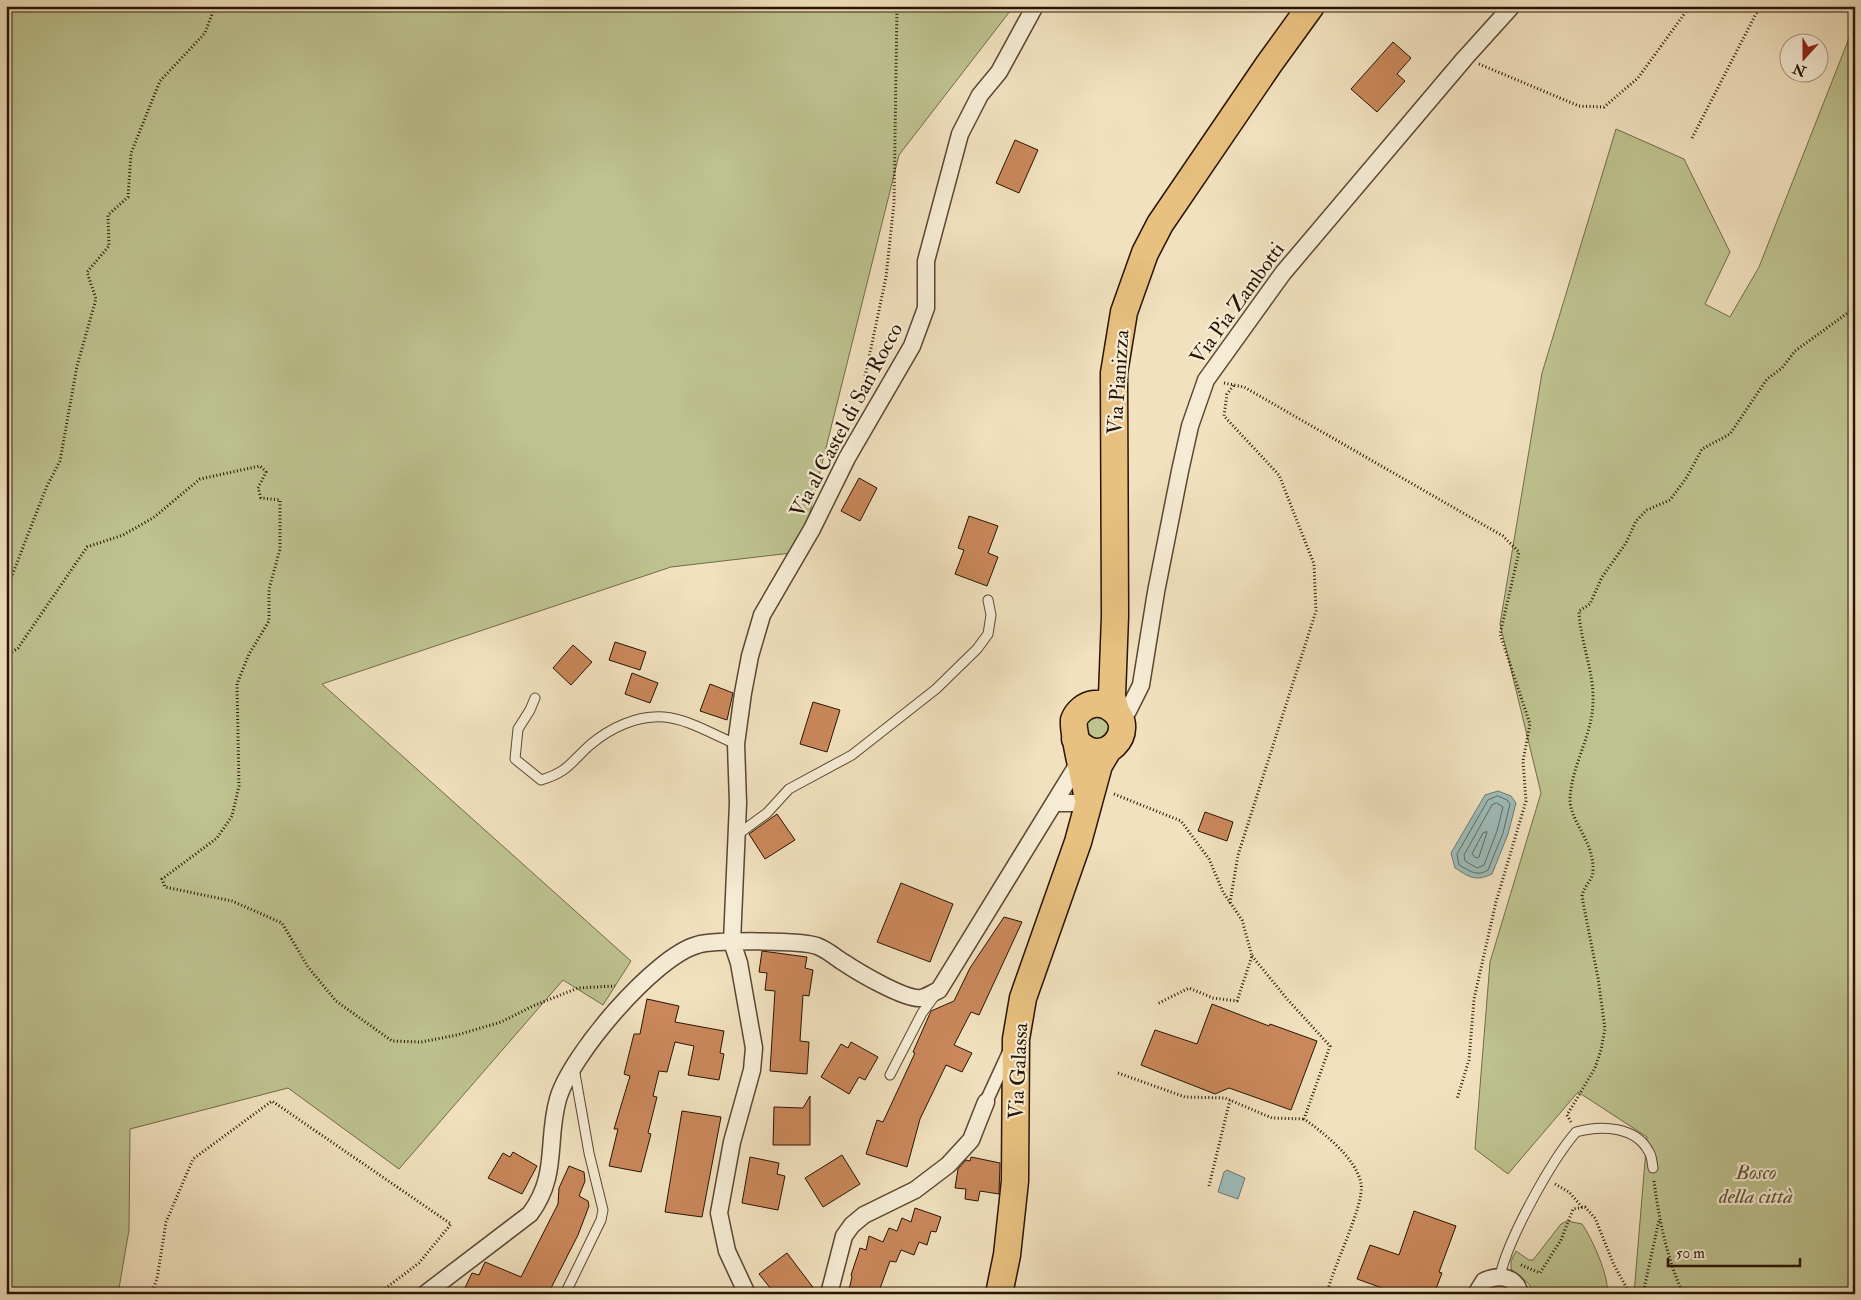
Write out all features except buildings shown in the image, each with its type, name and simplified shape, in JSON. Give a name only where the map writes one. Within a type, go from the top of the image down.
[{"type":"main road","name":"Via Pianizza","points":[[1108,750],[1114,746],[1121,733],[1112,696],[1112,662],[1116,616],[1114,373],[1118,342],[1131,288],[1144,254],[1160,224],[1269,64],[1312,6]]},
{"type":"main road","name":"Via Pianizza","points":[[1078,749],[1073,724],[1076,717],[1097,692],[1112,662]]},
{"type":"main road","points":[[1087,706],[1102,704],[1118,715]]},
{"type":"main road","points":[[1078,749],[1094,752],[1108,750]]},
{"type":"main road","name":"Via Galassa","points":[[1078,749],[1089,796]]},
{"type":"main road","name":"Via Galassa","points":[[999,1294],[1007,1255],[1015,1181],[1016,1039],[1023,998],[1078,842],[1099,765],[1108,750]]},
{"type":"street","name":"Via al Castel di San Rocco","points":[[747,1294],[727,1251],[719,1213],[732,1142],[752,1070],[754,1048],[738,963],[732,942],[737,834],[736,744],[744,684],[762,615],[812,529],[847,458],[912,346],[926,308],[926,261],[960,134],[980,95],[999,72],[1035,6]]},
{"type":"street","name":"Via Pia Zambotti","points":[[1118,715],[1128,711],[1141,686],[1156,592],[1180,471],[1190,426],[1206,380],[1283,274],[1465,58],[1512,6]]},
{"type":"street","points":[[425,1294],[530,1214],[538,1204],[548,1181],[552,1162],[553,1128],[559,1096],[574,1067],[638,984],[680,951],[698,944],[732,942],[817,946],[852,968],[904,995],[921,998],[939,990],[1055,804],[1078,749]]},
{"type":"street","points":[[1055,804],[1089,796]]},
{"type":"street","points":[[829,1294],[844,1236],[852,1225],[864,1215],[915,1190],[948,1165],[971,1140],[986,1102],[1016,1039]]},
{"type":"street","points":[[1476,1294],[1484,1281],[1500,1276],[1514,1282],[1520,1294]]},
{"type":"lane","points":[[737,834],[767,813],[789,789],[852,755],[936,688],[977,650],[988,634],[991,615],[988,600]]},
{"type":"lane","points":[[535,698],[518,729],[515,759],[541,780],[560,774],[591,744],[624,723],[664,717],[688,723],[736,744]]},
{"type":"lane","points":[[890,1074],[922,1013],[939,990]]},
{"type":"lane","points":[[565,1294],[601,1220],[603,1210],[589,1153],[574,1067]]},
{"type":"lane","points":[[1500,1276],[1504,1258],[1543,1183],[1576,1132],[1595,1127],[1616,1129],[1637,1138],[1649,1152],[1653,1168]]},
{"type":"path","points":[[6,590],[46,488],[60,460],[77,366],[96,299],[87,272],[109,246],[108,215],[128,197],[131,153],[160,81],[206,33],[215,6]]},
{"type":"path","points":[[859,402],[886,277],[894,203],[897,6]]},
{"type":"path","points":[[1465,58],[1579,106],[1604,107],[1638,78],[1690,6]]},
{"type":"path","points":[[1692,138],[1760,6]]},
{"type":"path","points":[[1576,1132],[1567,1115],[1595,1068],[1605,1029],[1598,978],[1582,897],[1583,888],[1589,882],[1593,871],[1592,853],[1584,833],[1573,815],[1570,799],[1574,766],[1590,721],[1593,701],[1579,611],[1590,604],[1602,577],[1641,516],[1647,510],[1670,500],[1687,477],[1702,449],[1730,434],[1767,379],[1782,368],[1795,351],[1849,312],[1855,310]]},
{"type":"path","points":[[1206,380],[1244,387],[1503,536],[1519,552],[1500,634],[1530,724],[1523,761],[1526,801],[1493,912],[1474,1000],[1469,1060],[1457,1099]]},
{"type":"path","points":[[1230,903],[1238,855],[1316,611],[1314,564],[1280,475],[1224,416],[1227,394],[1234,385]]},
{"type":"path","points":[[6,656],[18,648],[87,547],[123,536],[153,518],[200,479],[260,466],[266,472],[258,488],[261,498],[280,500],[280,549],[269,589],[269,621],[248,654],[237,684],[237,794],[232,816],[217,838],[170,871],[162,879],[166,887],[232,901],[282,924],[308,967],[336,1001],[392,1041],[421,1042],[466,1032],[501,1022],[533,1006],[578,988],[638,984]]},
{"type":"path","points":[[1089,796],[1181,821],[1209,859],[1230,903],[1242,920],[1252,956],[1288,1000],[1330,1046],[1304,1119]]},
{"type":"path","points":[[1157,1004],[1189,988],[1213,998],[1237,1001],[1252,956]]},
{"type":"path","points":[[1118,1073],[1185,1096],[1225,1098],[1272,1118],[1304,1119],[1323,1132],[1350,1162],[1362,1185],[1356,1210],[1329,1281],[1327,1294]]},
{"type":"path","points":[[1209,1186],[1230,1100]]},
{"type":"path","points":[[151,1294],[157,1278],[166,1222],[193,1159],[272,1101],[451,1224],[419,1263],[378,1294]]},
{"type":"path","points":[[1653,1168],[1659,1219],[1674,1274],[1683,1294]]},
{"type":"path","points":[[1543,1183],[1559,1185],[1582,1207]]},
{"type":"path","points":[[1504,1258],[1540,1273],[1561,1240],[1574,1209],[1585,1206],[1595,1218],[1614,1265],[1630,1294]]},
{"type":"path","points":[[1643,1294],[1659,1219]]},
{"type":"green space","points":[[6,6],[1014,6],[899,155],[800,552],[671,567],[322,684],[631,961],[603,1005],[563,980],[399,1169],[288,1088],[130,1129],[129,1230],[118,1294],[6,1294]]},
{"type":"green space","name":"Bosco della città","points":[[1855,23],[1855,1294],[1634,1294],[1647,1137],[1578,1092],[1508,1174],[1475,1149],[1490,962],[1541,793],[1500,624],[1542,373],[1616,129],[1684,159],[1730,252],[1705,304],[1730,317],[1759,267]]},
{"type":"green space","points":[[1093,714],[1110,721],[1108,739],[1087,738],[1085,720]]},
{"type":"green space","points":[[1567,1221],[1582,1224],[1586,1230],[1606,1278],[1607,1294],[1534,1294],[1529,1284],[1511,1269],[1511,1261],[1516,1251],[1529,1260],[1533,1260],[1561,1224]]},
{"type":"water","points":[[1498,791],[1511,796],[1516,803],[1508,834],[1492,874],[1481,878],[1472,877],[1455,868],[1451,853],[1485,795]]},
{"type":"water","points":[[1227,1170],[1245,1178],[1238,1199],[1218,1192],[1224,1172]]}]
